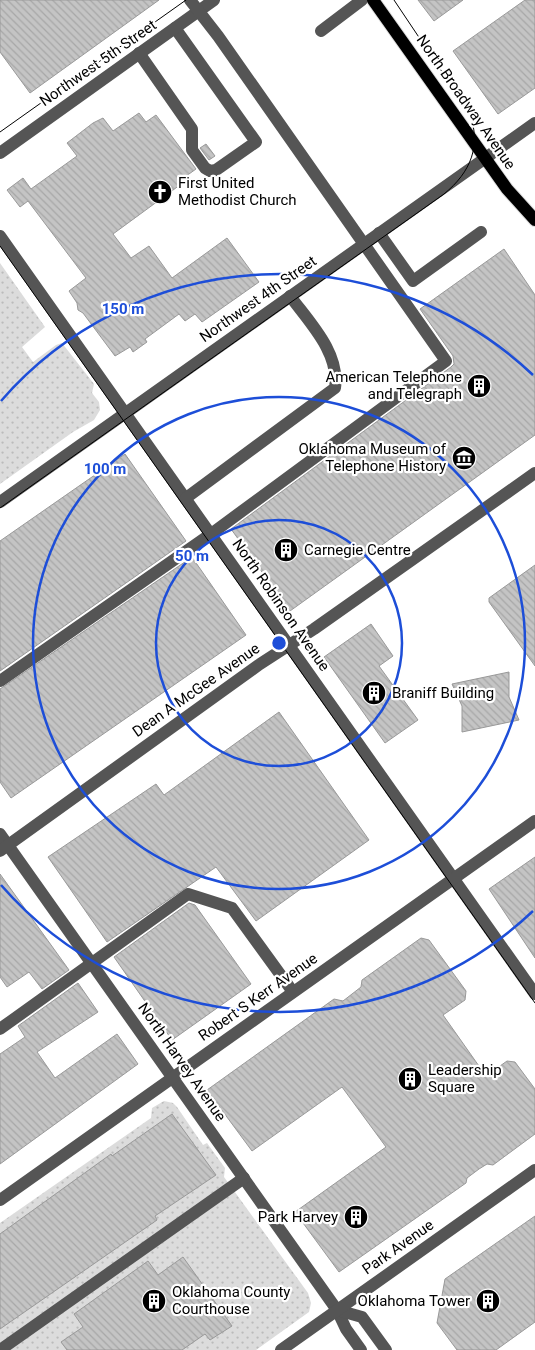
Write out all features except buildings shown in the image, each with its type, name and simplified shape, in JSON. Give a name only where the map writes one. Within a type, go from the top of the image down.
[{"type":"main road","name":"North Broadway Avenue","points":[[373,0],[507,189],[535,220]]},
{"type":"street","points":[[0,681],[211,534],[446,361],[190,0]]},
{"type":"street","name":"Northwest 5th Street","points":[[0,153],[214,0]]},
{"type":"street","points":[[321,31],[362,0]]},
{"type":"street","points":[[139,54],[192,128],[192,150],[205,168],[210,171],[216,170],[256,142],[175,28]]},
{"type":"street","name":"Northwest 4th Street","points":[[0,502],[535,123]]},
{"type":"street","points":[[379,233],[414,281],[481,232]]},
{"type":"street","name":"North Robinson Avenue","points":[[0,236],[535,994]]},
{"type":"street","points":[[186,498],[335,388],[337,375],[321,337],[290,296]]},
{"type":"street","name":"Dean A McGee Avenue","points":[[4,848],[260,664],[290,645],[535,473]]},
{"type":"street","name":"Robert S Kerr Avenue","points":[[0,1200],[535,821]]},
{"type":"street","name":"North Harvey Avenue","points":[[0,834],[4,848],[92,963],[338,1310],[346,1329],[361,1350]]},
{"type":"street","points":[[0,1029],[188,894],[232,908],[293,992]]},
{"type":"street","name":"Park Avenue","points":[[281,1350],[535,1170]]},
{"type":"street","points":[[0,1350],[244,1178]]},
{"type":"street","points":[[338,1310],[362,1317],[386,1350]]},
{"type":"shaded area","points":[[0,263],[45,327],[22,347],[33,362],[56,345],[62,343],[94,384],[92,393],[99,402],[100,410],[94,420],[73,432],[0,484]]},
{"type":"shaded area","name":"Oklahoma County Courthouse","points":[[164,1101],[173,1103],[177,1107],[203,1145],[207,1143],[225,1168],[224,1177],[308,1293],[311,1303],[309,1312],[256,1350],[0,1350],[0,1223],[151,1118],[152,1108]]},
{"type":"tram line","points":[[0,132],[186,0]]},
{"type":"tram line","points":[[0,508],[444,194],[461,177],[472,157],[474,147],[473,124],[469,112],[394,0]]},
{"type":"tram line","points":[[0,246],[535,1003]]},
{"type":"place","name":"First United Methodist Church","points":[[160,192]]},
{"type":"place","name":"American Telephone and Telegraph","points":[[479,386]]},
{"type":"place","name":"Oklahoma Museum of Telephone History","points":[[464,458]]},
{"type":"place","name":"Carnegie Centre","points":[[286,550]]},
{"type":"place","name":"Braniff Building","points":[[374,693]]},
{"type":"place","name":"Leadership Square","points":[[410,1079]]},
{"type":"place","name":"Park Harvey","points":[[356,1217]]},
{"type":"place","name":"Oklahoma County Courthouse","points":[[154,1301]]},
{"type":"place","name":"Oklahoma Tower","points":[[488,1301]]}]
